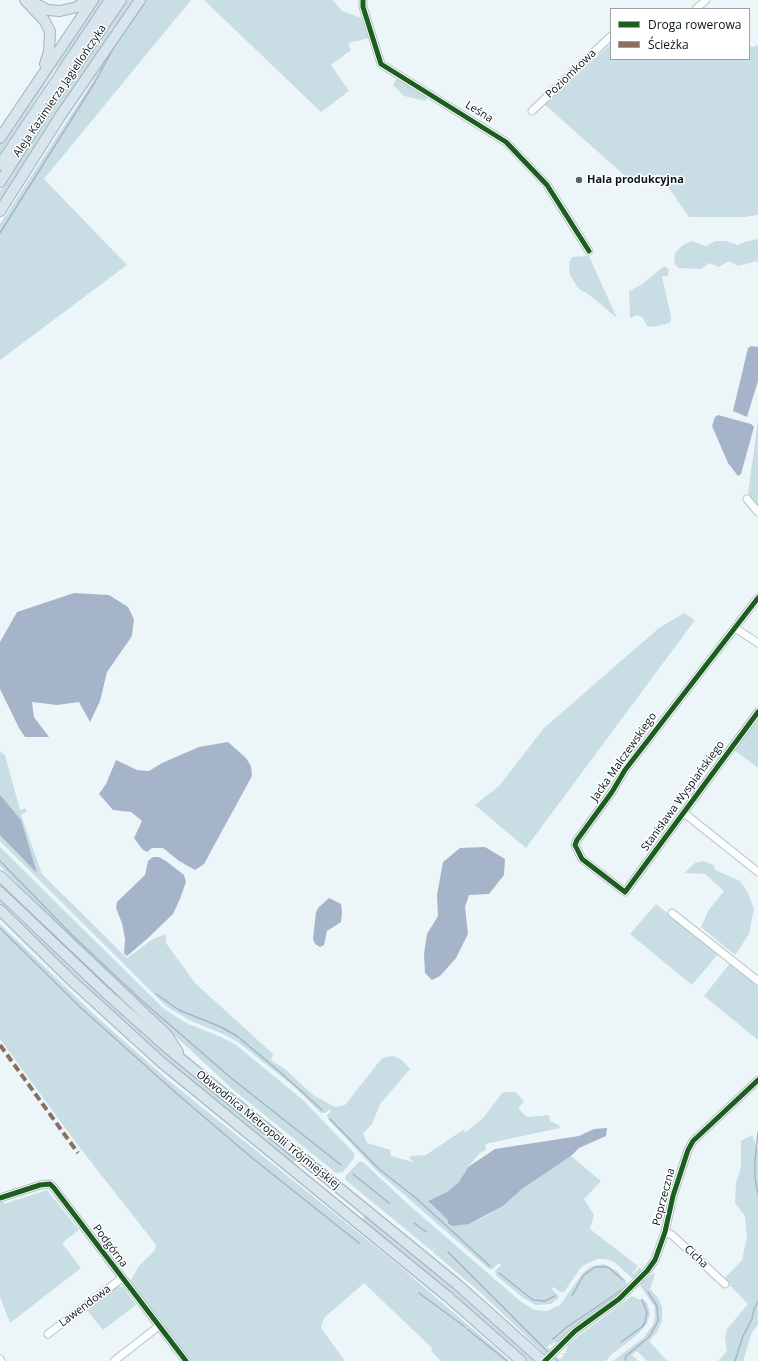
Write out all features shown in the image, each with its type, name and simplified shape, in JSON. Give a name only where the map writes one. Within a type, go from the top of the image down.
[{"type":"highway","points":[[26,0],[43,8],[60,11],[77,8],[87,0]]},
{"type":"highway","points":[[26,0],[44,20],[50,31],[49,52],[42,74]]},
{"type":"highway","points":[[0,138],[93,0]]},
{"type":"highway","name":"Aleja Kazimierza Jagiellończyka","points":[[0,165],[110,0]]},
{"type":"highway","name":"Aleja Kazimierza Jagiellończyka","points":[[0,182],[51,102],[121,0]]},
{"type":"highway","points":[[0,211],[65,109],[140,0]]},
{"type":"highway","points":[[0,876],[167,1035],[185,1062]]},
{"type":"highway","name":"Obwodnica Metropolii Trójmiejskiej","points":[[0,892],[106,993],[185,1062],[458,1285],[544,1361]]},
{"type":"highway","name":"Obwodnica Metropolii Trójmiejskiej","points":[[0,910],[37,947],[161,1062],[446,1296],[521,1361]]},
{"type":"highway","points":[[0,917],[37,947]]},
{"type":"street","name":"Leśna","points":[[362,0],[381,64],[506,142],[547,185],[589,251]]},
{"type":"street","points":[[697,8],[706,0]]},
{"type":"street","name":"Poziomkowa","points":[[532,111],[610,37]]},
{"type":"street","points":[[747,499],[758,512]]},
{"type":"street","points":[[758,598],[735,628],[758,643]]},
{"type":"street","name":"Jacka Malczewskiego","points":[[625,892],[582,859],[575,845],[576,840],[612,792],[629,764],[678,698],[697,679],[735,628]]},
{"type":"street","name":"Stanisława Wyspiańskiego","points":[[625,892],[758,712]]},
{"type":"street","points":[[684,813],[758,872]]},
{"type":"street","points":[[672,913],[758,981]]},
{"type":"street","name":"Poprzeczna","points":[[544,1361],[570,1334],[619,1299],[647,1271],[655,1260],[665,1232],[688,1150],[693,1141],[758,1080]]},
{"type":"street","name":"Podgórna","points":[[0,1198],[40,1185],[50,1184],[186,1361]]},
{"type":"street","name":"Cicha","points":[[665,1232],[672,1235],[725,1284]]},
{"type":"street","name":"Lawendowa","points":[[48,1334],[122,1278]]},
{"type":"street","points":[[114,1361],[159,1326]]},
{"type":"shaded area","points":[[96,0],[103,0],[98,12],[64,61],[55,69],[0,157],[0,144]]},
{"type":"shaded area","points":[[127,0],[135,0],[0,203],[0,191],[70,83]]},
{"type":"shaded area","points":[[144,0],[191,0],[44,179],[127,265],[0,360],[0,224],[93,81],[112,45]]},
{"type":"shaded area","points":[[204,0],[333,0],[342,11],[362,18],[369,38],[354,41],[348,44],[351,50],[331,65],[349,91],[321,112]]},
{"type":"shaded area","points":[[758,44],[758,215],[745,217],[689,217],[659,174],[632,182],[544,104],[610,45],[610,60],[750,60],[750,46],[754,47]]},
{"type":"shaded area","points":[[397,78],[428,96],[426,101],[404,96],[393,85]]},
{"type":"shaded area","points":[[758,239],[758,263],[757,261],[738,266],[729,261],[719,267],[709,263],[701,269],[678,268],[674,262],[675,253],[683,245],[692,241],[706,246],[716,241],[725,241],[738,245]]},
{"type":"shaded area","points":[[589,256],[617,318],[592,297],[578,288],[570,275],[569,263],[572,257]]},
{"type":"shaded area","points":[[664,266],[669,269],[668,276],[662,276],[671,317],[670,323],[654,327],[647,326],[643,318],[637,315],[630,318],[629,291],[641,285]]},
{"type":"shaded area","points":[[751,346],[758,347],[758,381],[747,417],[733,411],[748,348]]},
{"type":"shaded area","points":[[718,415],[751,424],[754,427],[741,474],[738,476],[728,463],[712,426],[715,417]]},
{"type":"shaded area","points":[[758,419],[758,508],[748,494]]},
{"type":"shaded area","points":[[74,593],[109,595],[128,607],[134,619],[132,636],[107,672],[100,701],[90,722],[79,702],[57,705],[32,702],[34,717],[49,737],[25,737],[0,689],[0,642],[17,612]]},
{"type":"shaded area","points":[[684,613],[695,620],[526,848],[475,805],[499,786],[544,728],[659,628]]},
{"type":"shaded area","points":[[758,716],[758,768],[733,749]]},
{"type":"shaded area","points":[[228,742],[246,758],[251,766],[252,776],[204,864],[195,870],[179,861],[163,848],[152,848],[147,852],[142,849],[134,838],[142,821],[131,812],[113,810],[99,794],[106,784],[116,760],[137,770],[149,771],[162,763],[199,747]]},
{"type":"shaded area","points":[[0,751],[5,755],[20,810],[26,808],[26,812],[21,815],[42,874],[127,958],[153,939],[166,934],[166,943],[195,983],[273,1054],[272,1059],[268,1058],[286,1070],[313,1095],[335,1107],[345,1105],[382,1058],[393,1056],[402,1060],[410,1069],[380,1104],[372,1124],[363,1133],[367,1143],[391,1150],[390,1156],[414,1162],[410,1159],[410,1156],[426,1155],[463,1130],[466,1132],[483,1118],[503,1092],[516,1092],[524,1102],[518,1108],[527,1117],[549,1115],[550,1121],[559,1125],[560,1128],[485,1144],[486,1150],[480,1153],[468,1167],[459,1182],[447,1192],[428,1201],[448,1220],[448,1223],[469,1224],[484,1217],[503,1206],[522,1189],[571,1156],[601,1181],[584,1199],[594,1215],[590,1229],[638,1266],[632,1274],[634,1274],[640,1267],[642,1273],[636,1279],[632,1278],[614,1262],[605,1259],[597,1259],[582,1266],[564,1292],[560,1292],[553,1287],[551,1289],[559,1296],[558,1299],[551,1304],[536,1305],[523,1298],[496,1275],[495,1271],[501,1265],[499,1263],[493,1269],[489,1269],[377,1171],[328,1119],[327,1115],[331,1111],[330,1109],[325,1113],[321,1113],[297,1089],[238,1042],[189,1020],[166,1006],[0,841]]},
{"type":"shaded area","points":[[0,795],[21,820],[37,873],[0,835]]},
{"type":"shaded area","points":[[0,847],[164,1009],[186,1023],[221,1037],[236,1045],[303,1100],[354,1153],[354,1158],[343,1172],[336,1173],[230,1087],[68,936],[0,866]]},
{"type":"shaded area","points":[[485,847],[505,859],[504,875],[489,894],[469,895],[465,907],[468,934],[456,958],[440,976],[432,980],[425,973],[424,954],[427,934],[438,916],[437,895],[443,862],[460,848]]},
{"type":"shaded area","points":[[153,857],[159,857],[166,861],[184,875],[186,882],[173,914],[127,956],[124,953],[125,939],[122,923],[116,908],[117,902],[145,875],[148,861]]},
{"type":"shaded area","points":[[702,861],[714,865],[715,870],[740,881],[747,891],[754,909],[749,934],[735,955],[701,927],[708,911],[724,891],[705,874],[684,873],[695,863]]},
{"type":"shaded area","points":[[0,881],[164,1038],[0,886]]},
{"type":"shaded area","points":[[0,896],[298,1158],[292,1165],[133,1033],[0,906]]},
{"type":"shaded area","points":[[329,898],[341,904],[341,922],[327,931],[324,945],[320,947],[315,944],[313,939],[316,912],[319,907]]},
{"type":"shaded area","points":[[656,904],[719,953],[692,985],[630,934]]},
{"type":"shaded area","points":[[0,924],[98,1018],[168,1080],[390,1258],[510,1361],[441,1361],[431,1351],[433,1349],[364,1283],[324,1318],[321,1328],[345,1361],[191,1361],[130,1281],[139,1266],[155,1250],[156,1245],[77,1144],[0,1039]]},
{"type":"shaded area","points":[[731,962],[758,983],[758,1040],[704,996]]},
{"type":"shaded area","points":[[607,1128],[606,1136],[579,1148],[571,1156],[522,1189],[503,1206],[469,1224],[452,1226],[448,1223],[448,1220],[428,1201],[447,1192],[459,1182],[468,1167],[495,1149],[579,1136],[594,1129]]},
{"type":"shaded area","points":[[752,1135],[758,1149],[758,1325],[752,1332],[743,1361],[718,1361],[727,1351],[725,1337],[727,1329],[748,1304],[724,1279],[742,1260],[747,1238],[745,1216],[735,1203],[736,1183],[741,1167],[741,1141]]},
{"type":"shaded area","points":[[360,1161],[363,1162],[409,1205],[520,1301],[534,1310],[547,1311],[560,1305],[582,1274],[590,1267],[604,1264],[617,1271],[626,1281],[626,1290],[579,1324],[559,1341],[555,1343],[553,1342],[552,1345],[550,1344],[547,1347],[558,1358],[561,1359],[564,1355],[562,1353],[567,1353],[565,1351],[568,1347],[567,1346],[577,1337],[632,1296],[640,1300],[642,1298],[647,1303],[650,1314],[647,1324],[638,1334],[612,1354],[606,1361],[552,1361],[481,1293],[433,1252],[438,1245],[432,1251],[345,1179],[346,1175]]},
{"type":"shaded area","points":[[47,1190],[79,1230],[62,1243],[81,1268],[10,1323],[0,1297],[0,1202],[3,1201],[4,1204]]},
{"type":"shaded area","points":[[366,1214],[434,1269],[539,1361],[526,1361],[361,1221]]},
{"type":"shaded area","points":[[654,1273],[655,1274],[650,1289],[658,1298],[662,1307],[662,1321],[657,1332],[649,1341],[667,1361],[647,1361],[637,1351],[632,1355],[639,1361],[613,1361],[643,1338],[653,1325],[655,1316],[654,1306],[640,1285],[641,1282]]},
{"type":"shaded area","points":[[117,1286],[123,1287],[136,1305],[103,1330],[86,1309]]},
{"type":"waterway","points":[[0,233],[95,82],[114,47]]},
{"type":"waterway","points":[[0,861],[70,933],[140,999],[230,1077],[341,1165]]},
{"type":"waterway","points":[[0,928],[80,1007],[176,1093],[251,1157],[359,1243]]},
{"type":"waterway","points":[[156,994],[179,1010],[221,1027],[237,1036],[322,1110]]},
{"type":"waterway","points":[[330,1119],[379,1169],[417,1199],[490,1266]]},
{"type":"waterway","points":[[758,1132],[755,1161],[755,1178],[758,1194]]},
{"type":"waterway","points":[[353,1174],[389,1203]]},
{"type":"waterway","points":[[414,1223],[426,1232]]},
{"type":"waterway","points":[[448,1252],[549,1353]]},
{"type":"waterway","points":[[572,1296],[583,1276],[595,1267],[608,1267],[623,1280]]},
{"type":"waterway","points":[[499,1273],[533,1300],[545,1301],[555,1296]]},
{"type":"waterway","points":[[553,1339],[567,1327],[623,1289]]},
{"type":"waterway","points":[[625,1360],[626,1356],[649,1337],[658,1321],[657,1306],[648,1292]]},
{"type":"waterway","points":[[419,1293],[465,1327]]},
{"type":"waterway","points":[[621,1342],[642,1327],[645,1322],[647,1312],[642,1300]]},
{"type":"waterway","points":[[735,1361],[743,1336],[752,1319],[754,1309],[758,1302]]},
{"type":"waterway","points":[[467,1329],[507,1361]]},
{"type":"waterway","points":[[553,1357],[558,1361]]},
{"type":"marked path","points":[[0,1045],[78,1153]]},
{"type":"cycle path","points":[[363,0],[363,7],[381,64],[506,142],[547,185],[589,251]]},
{"type":"cycle path","points":[[758,598],[625,770],[612,792],[577,840],[575,845],[582,859],[625,892],[758,712]]},
{"type":"cycle path","points":[[545,1361],[575,1331],[619,1299],[647,1271],[655,1260],[665,1232],[673,1196],[688,1150],[693,1141],[758,1080]]},
{"type":"cycle path","points":[[0,1198],[40,1185],[50,1184],[186,1361]]},
{"type":"place","name":"Hala produkcyjna","points":[[579,180]]}]
